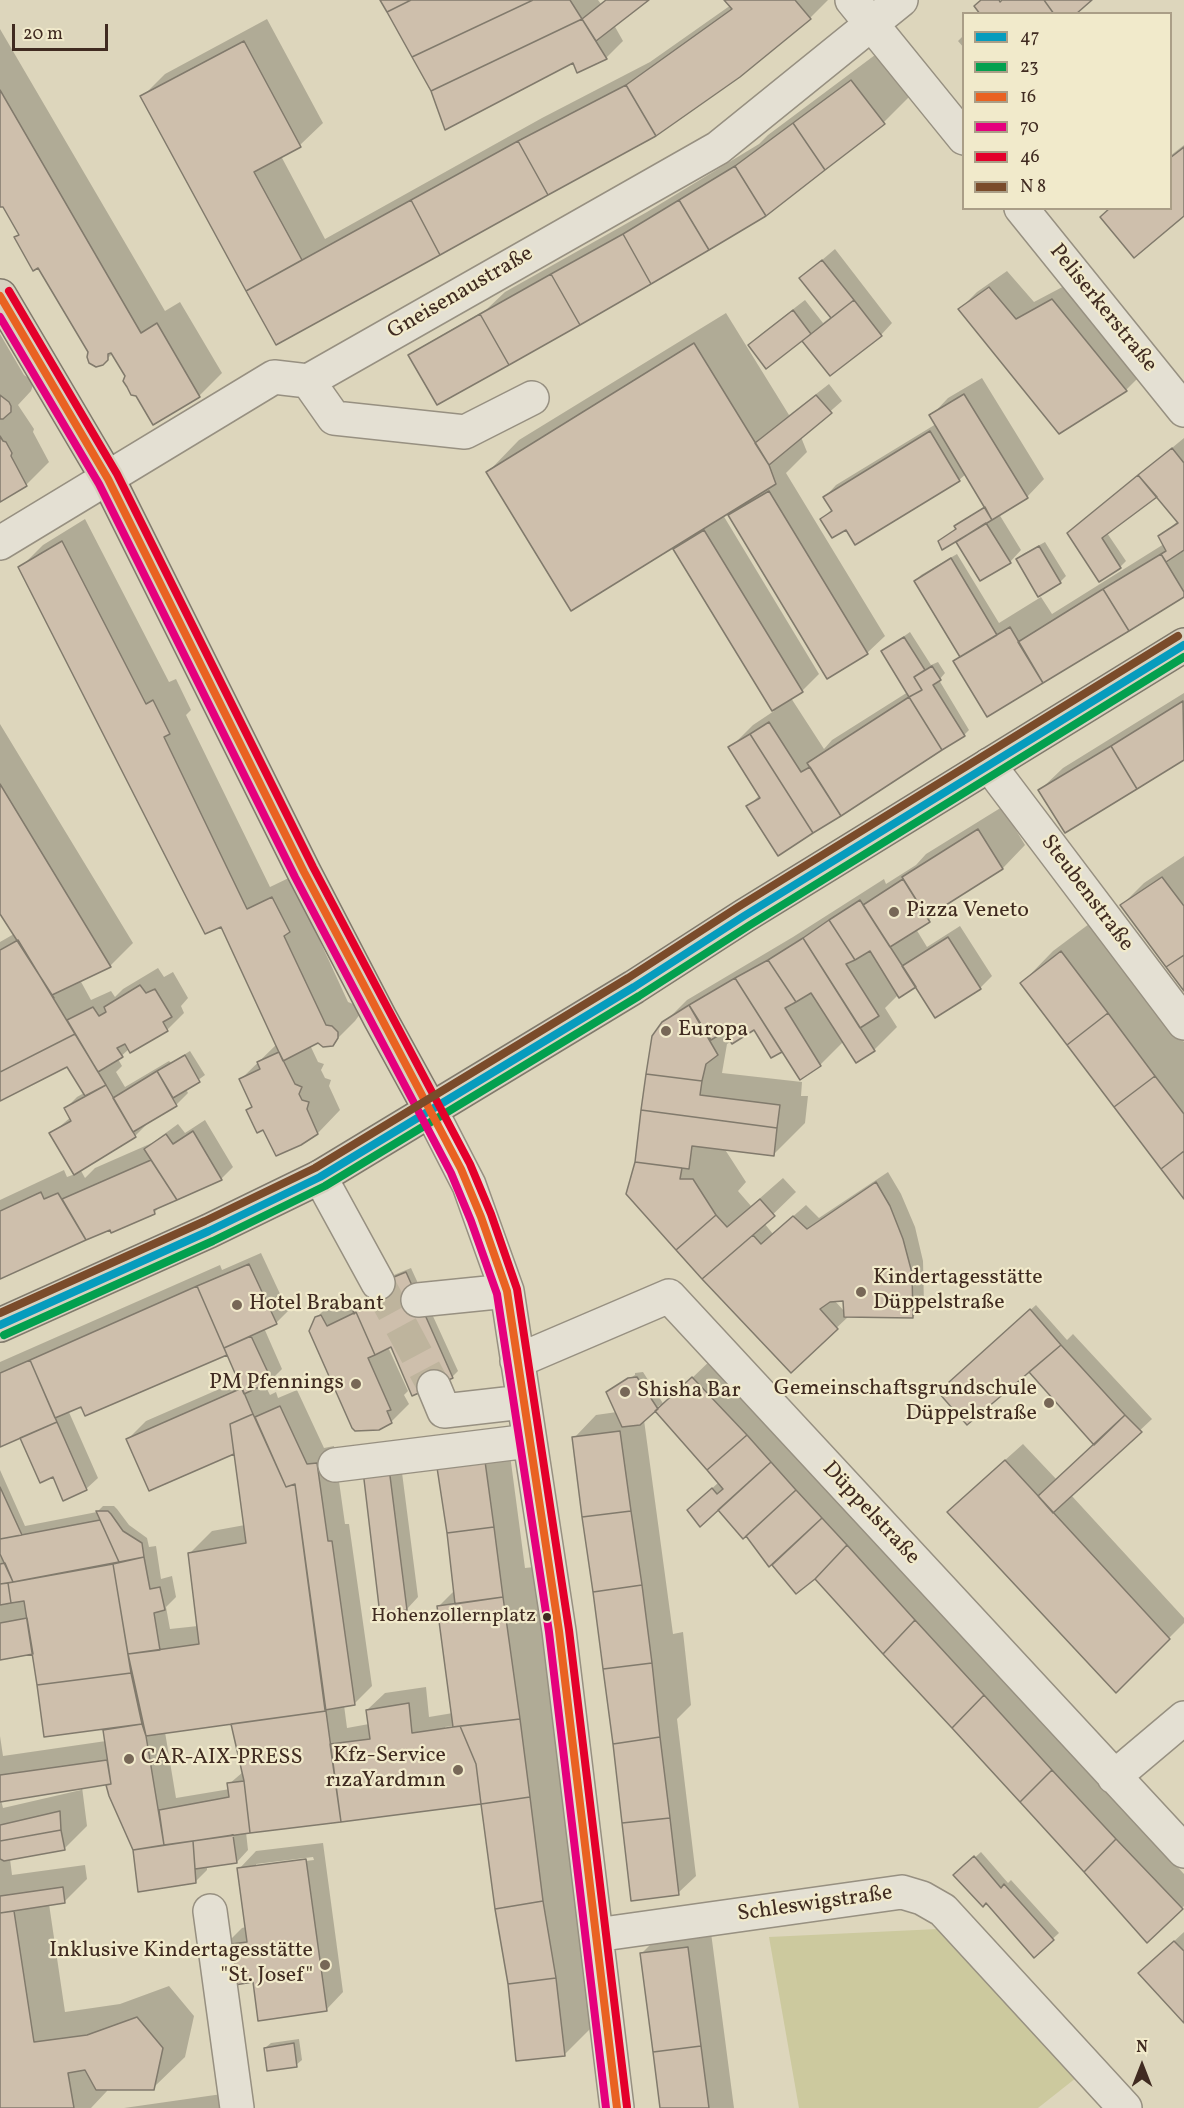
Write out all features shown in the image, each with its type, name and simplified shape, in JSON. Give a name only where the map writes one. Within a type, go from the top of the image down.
[{"type":"main road","points":[[0,296],[108,478],[304,872],[431,1111]]},
{"type":"main road","points":[[0,1325],[209,1231],[320,1177],[634,987],[1184,645]]},
{"type":"street","name":"Gneisenaustraße","points":[[308,381],[718,148],[862,12],[902,0]]},
{"type":"street","points":[[862,12],[962,137]]},
{"type":"street","name":"Peliserkerstraße","points":[[1023,210],[1184,410]]},
{"type":"street","points":[[0,543],[274,378],[308,381],[334,418],[465,432],[532,398]]},
{"type":"street","name":"Steubenstraße","points":[[989,765],[1184,1023]]},
{"type":"street","points":[[431,1111],[469,1185],[507,1291],[559,1631],[617,2108]]},
{"type":"street","points":[[320,1177],[378,1283]]},
{"type":"street","points":[[418,1300],[507,1291]]},
{"type":"street","name":"Düppelstraße","points":[[517,1361],[669,1296],[1184,1851]]},
{"type":"street","points":[[434,1387],[444,1411],[524,1402]]},
{"type":"street","points":[[335,1465],[529,1441]]},
{"type":"street","points":[[1114,1777],[1184,1718]]},
{"type":"street","name":"Schleswigstraße","points":[[596,1935],[902,1893],[922,1898],[944,1910],[1125,2108]]},
{"type":"street","points":[[210,1911],[237,2108]]},
{"type":"shaded area","points":[[938,1929],[1081,2074],[1038,2108],[799,2108],[769,1937]]},
{"type":"building","points":[[380,0],[411,0],[387,12]]},
{"type":"building","points":[[411,0],[533,0],[412,57],[387,12]]},
{"type":"building","points":[[533,0],[570,0],[582,19],[431,91],[412,57]]},
{"type":"building","points":[[606,0],[649,0],[596,41],[582,19]]},
{"type":"building","points":[[724,0],[795,0],[811,19],[740,77],[656,136],[626,85],[732,9]]},
{"type":"building","points":[[981,0],[999,0],[1000,2],[1002,0],[1044,0],[1053,12],[978,12],[974,6]]},
{"type":"building","points":[[1044,0],[1092,0],[1078,12],[1053,12]]},
{"type":"building","points":[[582,19],[607,59],[577,73],[573,63],[445,130],[431,91]]},
{"type":"building","points":[[244,41],[301,147],[254,172],[302,260],[246,291],[140,96]]},
{"type":"building","points":[[851,80],[885,124],[825,170],[793,123]]},
{"type":"building","points":[[626,85],[656,136],[548,195],[518,141]]},
{"type":"building","points":[[0,90],[141,333],[157,323],[200,397],[153,425],[136,396],[131,395],[123,381],[125,376],[111,353],[108,354],[108,360],[103,365],[96,367],[89,363],[88,352],[38,268],[33,271],[14,237],[19,235],[3,207],[0,207]]},
{"type":"building","points":[[793,123],[825,170],[766,216],[735,166]]},
{"type":"building","points":[[518,141],[548,195],[440,255],[411,200]]},
{"type":"building","points":[[1184,147],[1184,216],[1134,258],[1100,217],[1108,210],[1172,210],[1172,156]]},
{"type":"building","points":[[735,166],[766,216],[709,250],[679,200]]},
{"type":"building","points":[[411,200],[440,255],[276,345],[246,291]]},
{"type":"building","points":[[679,200],[709,250],[651,284],[623,234]]},
{"type":"building","points":[[623,234],[651,284],[580,325],[551,274]]},
{"type":"building","points":[[822,260],[854,300],[831,318],[799,278]]},
{"type":"building","points":[[551,274],[580,325],[509,365],[480,314]]},
{"type":"building","points":[[989,287],[1016,319],[1052,299],[1127,391],[1059,434],[958,309]]},
{"type":"building","points":[[854,300],[882,336],[830,376],[802,341]]},
{"type":"building","points":[[793,310],[811,334],[766,369],[748,345]]},
{"type":"building","points":[[480,314],[509,365],[437,405],[408,355]]},
{"type":"building","points":[[694,343],[769,465],[776,484],[571,611],[486,472]]},
{"type":"building","points":[[964,394],[1028,498],[992,520],[929,415]]},
{"type":"building","points":[[0,395],[11,406],[11,412],[3,419],[0,419]]},
{"type":"building","points":[[816,395],[832,413],[769,465],[755,443]]},
{"type":"building","points":[[930,431],[960,481],[855,545],[846,530],[832,538],[820,519],[832,511],[823,497]]},
{"type":"building","points":[[0,436],[12,453],[11,456],[27,486],[0,502]]},
{"type":"building","points":[[1172,448],[1184,463],[1184,550],[1166,562],[1161,554],[1166,551],[1158,536],[1178,523],[1138,475]]},
{"type":"building","points":[[1138,475],[1157,497],[1102,538],[1121,568],[1099,582],[1067,533]]},
{"type":"building","points":[[769,491],[868,654],[827,679],[728,515]]},
{"type":"building","points":[[985,507],[992,520],[942,550],[938,541],[956,529],[954,526]]},
{"type":"building","points":[[986,523],[1011,563],[980,581],[956,542]]},
{"type":"building","points":[[704,530],[803,692],[772,711],[673,549]]},
{"type":"building","points":[[62,541],[146,704],[153,700],[170,734],[164,737],[247,909],[272,897],[290,932],[284,936],[326,1025],[332,1026],[338,1032],[338,1038],[333,1046],[323,1047],[318,1043],[283,1061],[221,927],[205,934],[18,567]]},
{"type":"building","points":[[1039,546],[1061,583],[1038,597],[1016,559]]},
{"type":"building","points":[[1161,554],[1184,592],[1184,597],[1129,631],[1103,589]]},
{"type":"building","points":[[951,558],[997,635],[960,657],[914,581]]},
{"type":"building","points":[[1103,589],[1129,631],[1043,683],[1018,642]]},
{"type":"building","points":[[1010,627],[1043,683],[987,717],[953,661]]},
{"type":"building","points":[[904,637],[925,670],[914,677],[922,690],[909,697],[881,651]]},
{"type":"building","points":[[932,666],[941,680],[933,685],[965,736],[942,750],[909,697],[922,690],[914,677]]},
{"type":"building","points":[[909,697],[942,750],[841,816],[807,763]]},
{"type":"building","points":[[1183,701],[1184,760],[1137,789],[1111,746]]},
{"type":"building","points":[[769,722],[801,772],[810,767],[841,816],[813,833],[750,734]]},
{"type":"building","points":[[750,734],[813,833],[778,856],[746,806],[760,798],[728,747]]},
{"type":"building","points":[[1111,746],[1137,789],[1065,833],[1038,790]]},
{"type":"building","points":[[0,784],[111,967],[52,995],[0,914]]},
{"type":"building","points":[[978,829],[1003,869],[927,917],[902,877]]},
{"type":"building","points":[[1162,877],[1184,906],[1184,955],[1166,967],[1120,905]]},
{"type":"building","points":[[903,879],[930,922],[890,947],[863,905]]},
{"type":"building","points":[[860,900],[916,987],[899,998],[870,951],[855,960],[829,920]]},
{"type":"building","points":[[829,920],[855,960],[846,964],[879,1016],[860,1028],[803,938]]},
{"type":"building","points":[[948,937],[981,989],[935,1018],[902,966]]},
{"type":"building","points":[[803,938],[875,1051],[856,1063],[811,993],[796,1002],[768,960]]},
{"type":"building","points":[[18,940],[75,1034],[0,1072],[0,950]]},
{"type":"building","points":[[1061,951],[1108,1013],[1067,1045],[1020,983]]},
{"type":"building","points":[[1184,955],[1184,991],[1166,967]]},
{"type":"building","points":[[768,960],[796,1002],[785,1008],[821,1066],[800,1080],[735,978]]},
{"type":"building","points":[[735,978],[782,1052],[771,1058],[754,1030],[732,1044],[724,1032],[711,1040],[689,1005]]},
{"type":"building","points":[[140,985],[146,993],[155,989],[172,1017],[163,1022],[168,1031],[130,1053],[125,1044],[117,1048],[123,1057],[98,1072],[67,1020],[93,1007],[99,1016],[106,1012],[104,1007]]},
{"type":"building","points":[[689,1005],[718,1055],[706,1064],[702,1081],[646,1074],[652,1036],[662,1022]]},
{"type":"building","points":[[1108,1013],[1155,1076],[1114,1107],[1067,1045]]},
{"type":"building","points":[[75,1034],[106,1085],[85,1096],[67,1067],[0,1101],[0,1072]]},
{"type":"building","points":[[279,1052],[295,1084],[302,1087],[299,1094],[302,1100],[309,1102],[307,1109],[318,1134],[301,1145],[276,1156],[263,1130],[257,1133],[246,1110],[252,1107],[239,1079],[260,1069],[257,1062]]},
{"type":"building","points":[[185,1055],[200,1082],[173,1098],[157,1071]]},
{"type":"building","points":[[157,1071],[177,1106],[133,1132],[113,1098]]},
{"type":"building","points":[[646,1074],[702,1081],[700,1095],[780,1105],[777,1128],[641,1110]]},
{"type":"building","points":[[1155,1076],[1184,1114],[1184,1151],[1161,1169],[1114,1107]]},
{"type":"building","points":[[106,1085],[136,1137],[74,1175],[49,1133],[71,1121],[64,1108]]},
{"type":"building","points":[[641,1110],[777,1128],[774,1156],[692,1146],[689,1169],[635,1162]]},
{"type":"building","points":[[193,1131],[222,1180],[177,1200],[144,1149],[166,1134],[173,1144]]},
{"type":"building","points":[[1184,1151],[1184,1199],[1161,1169]]},
{"type":"building","points":[[151,1160],[177,1200],[154,1210],[155,1214],[111,1233],[110,1230],[86,1240],[62,1199]]},
{"type":"building","points":[[635,1162],[682,1168],[680,1179],[693,1179],[716,1215],[676,1250],[626,1194]]},
{"type":"building","points":[[876,1182],[890,1206],[903,1239],[912,1273],[913,1318],[844,1317],[843,1301],[830,1302],[820,1309],[838,1329],[791,1373],[702,1279],[753,1235],[761,1244],[793,1216],[807,1229]]},
{"type":"building","points":[[41,1192],[44,1199],[58,1193],[86,1240],[0,1279],[0,1211]]},
{"type":"building","points":[[760,1199],[775,1216],[702,1279],[676,1250],[716,1215],[727,1227]]},
{"type":"building","name":"Hotel Brabant","points":[[249,1264],[277,1324],[224,1348],[197,1286]]},
{"type":"building","points":[[406,1272],[453,1378],[412,1396],[391,1347],[375,1355],[356,1312],[354,1314],[353,1311],[371,1302],[365,1289]]},
{"type":"building","points":[[197,1286],[227,1355],[85,1416],[81,1407],[55,1418],[30,1360]]},
{"type":"building","points":[[1030,1309],[1061,1345],[967,1425],[938,1392]]},
{"type":"building","name":"PM Pfennings","points":[[356,1312],[375,1355],[368,1358],[391,1410],[387,1411],[392,1423],[379,1430],[355,1431],[352,1428],[309,1331],[315,1317],[321,1315],[327,1326]]},
{"type":"building","points":[[251,1336],[272,1381],[244,1394],[224,1348]]},
{"type":"building","points":[[1061,1345],[1125,1415],[1094,1445],[1029,1372]]},
{"type":"building","points":[[30,1360],[57,1422],[0,1447],[0,1373]]},
{"type":"building","points":[[637,1377],[658,1409],[640,1425],[622,1427],[606,1392],[628,1378]]},
{"type":"building","points":[[692,1377],[747,1435],[707,1470],[655,1411]]},
{"type":"building","points":[[242,1388],[253,1414],[230,1424],[234,1454],[149,1491],[126,1439]]},
{"type":"building","points":[[280,1406],[307,1464],[317,1463],[328,1541],[332,1541],[355,1705],[325,1710],[295,1484],[286,1487],[255,1417]]},
{"type":"building","points":[[253,1414],[286,1487],[295,1484],[326,1711],[146,1736],[128,1654],[199,1644],[188,1553],[246,1543],[230,1424]]},
{"type":"building","points":[[1125,1415],[1142,1432],[1053,1513],[1038,1496]]},
{"type":"building","points":[[57,1422],[87,1490],[63,1501],[53,1477],[40,1483],[20,1438]]},
{"type":"building","points":[[620,1431],[631,1511],[582,1517],[572,1437]]},
{"type":"building","points":[[747,1435],[771,1462],[700,1527],[687,1510],[712,1488],[717,1494],[723,1489],[707,1470]]},
{"type":"building","points":[[484,1454],[494,1527],[447,1533],[436,1461]]},
{"type":"building","points":[[1005,1460],[1170,1639],[1116,1693],[947,1512]]},
{"type":"building","points":[[771,1462],[796,1490],[743,1539],[718,1510]]},
{"type":"building","points":[[389,1468],[407,1610],[380,1615],[363,1471]]},
{"type":"building","points":[[0,1487],[22,1535],[0,1539]]},
{"type":"building","points":[[796,1490],[822,1518],[769,1567],[746,1536]]},
{"type":"building","points":[[96,1511],[108,1511],[123,1531],[142,1543],[144,1557],[119,1562]]},
{"type":"building","points":[[631,1511],[642,1585],[593,1592],[582,1517]]},
{"type":"building","points":[[822,1518],[847,1545],[815,1579],[796,1594],[772,1565]]},
{"type":"building","points":[[100,1520],[119,1562],[13,1582],[0,1554],[0,1539]]},
{"type":"building","points":[[494,1527],[503,1597],[455,1604],[447,1533]]},
{"type":"building","points":[[847,1545],[915,1620],[883,1654],[815,1579]]},
{"type":"building","points":[[144,1557],[150,1589],[160,1587],[165,1610],[154,1613],[160,1650],[128,1654],[113,1564]]},
{"type":"building","points":[[5,1563],[13,1582],[0,1584],[0,1564]]},
{"type":"building","points":[[113,1564],[131,1673],[37,1685],[24,1601],[11,1603],[8,1583]]},
{"type":"building","points":[[8,1583],[11,1603],[0,1605],[0,1584]]},
{"type":"building","points":[[642,1585],[652,1663],[603,1669],[593,1592]]},
{"type":"building","points":[[503,1597],[520,1719],[453,1727],[437,1606]]},
{"type":"building","points":[[27,1618],[33,1654],[0,1660],[0,1623]]},
{"type":"building","points":[[915,1620],[984,1695],[952,1728],[883,1654]]},
{"type":"building","points":[[652,1663],[660,1737],[613,1744],[603,1669]]},
{"type":"building","points":[[131,1673],[142,1724],[44,1737],[37,1685]]},
{"type":"building","points":[[984,1695],[1052,1770],[1020,1802],[952,1728]]},
{"type":"building","points":[[409,1703],[412,1733],[460,1726],[476,1764],[481,1804],[341,1822],[330,1744],[370,1739],[366,1710]]},
{"type":"building","points":[[326,1711],[341,1822],[250,1833],[244,1781],[231,1724]]},
{"type":"building","points":[[520,1719],[530,1797],[481,1804],[476,1764],[460,1726]]},
{"type":"building","points":[[142,1724],[164,1845],[133,1850],[106,1785],[111,1784],[103,1730]]},
{"type":"building","points":[[660,1737],[670,1818],[622,1823],[613,1744]]},
{"type":"building","points":[[107,1760],[111,1784],[0,1802],[0,1775]]},
{"type":"building","points":[[1052,1770],[1116,1839],[1084,1872],[1020,1802]]},
{"type":"building","points":[[244,1781],[250,1833],[164,1845],[159,1810],[229,1797],[227,1783]]},
{"type":"building","points":[[530,1797],[543,1901],[495,1909],[481,1804]]},
{"type":"building","points":[[60,1811],[61,1830],[0,1841],[0,1825]]},
{"type":"building","points":[[670,1818],[679,1895],[631,1901],[622,1823]]},
{"type":"building","points":[[61,1830],[65,1850],[4,1861],[0,1859],[0,1841]]},
{"type":"building","points":[[233,1835],[237,1863],[195,1869],[193,1841]]},
{"type":"building","points":[[1116,1839],[1183,1909],[1147,1943],[1084,1872]]},
{"type":"building","points":[[193,1841],[196,1883],[138,1892],[133,1850]]},
{"type":"building","points":[[974,1856],[1001,1888],[1004,1884],[1054,1940],[1034,1958],[986,1903],[983,1907],[953,1875]]},
{"type":"building","points":[[306,1859],[327,2011],[258,2021],[253,1982],[229,1986],[223,1945],[247,1942],[237,1868]]},
{"type":"building","points":[[63,1887],[65,1903],[0,1913],[0,1896]]},
{"type":"building","points":[[543,1901],[556,1978],[508,1984],[495,1909]]},
{"type":"building","points":[[14,1911],[34,2042],[87,2035],[137,2017],[163,2048],[154,2090],[96,2090],[85,2070],[68,2073],[74,2108],[0,2108],[0,1913]]},
{"type":"building","points":[[1174,1941],[1184,1951],[1184,2023],[1138,1973]]},
{"type":"building","points":[[688,1947],[701,2046],[653,2052],[640,1953]]},
{"type":"building","points":[[556,1978],[565,2056],[516,2061],[508,1984]]},
{"type":"building","points":[[294,2043],[297,2067],[267,2071],[264,2048]]},
{"type":"building","points":[[701,2046],[709,2108],[660,2108],[653,2052]]},
{"type":"tunnel","points":[[378,1283],[434,1387]]},
{"type":"transit line","name":"46","points":[[9,291],[117,474],[313,867],[470,1164],[491,1214],[517,1289],[569,1630],[627,2107]]},
{"type":"transit line","name":"16","points":[[0,296],[108,479],[304,872],[461,1169],[507,1291],[559,1631],[617,2108]]},
{"type":"transit line","name":"70","points":[[0,317],[99,484],[295,877],[451,1173],[497,1294],[549,1632],[606,2108]]},
{"type":"transit line","points":[[0,1313],[205,1221],[315,1168],[628,978],[738,907],[1178,636]]},
{"type":"transit line","name":"47","points":[[0,1325],[209,1231],[320,1177],[634,987],[744,916],[1184,645]]},
{"type":"transit line","name":"23","points":[[4,1335],[213,1241],[325,1186],[639,996],[1184,657]]},
{"type":"place","name":"Pizza Veneto","points":[[894,912]]},
{"type":"place","name":"Europa","points":[[666,1031]]},
{"type":"place","name":"Kindertagesstätte Düppelstraße","points":[[861,1292]]},
{"type":"place","name":"Hotel Brabant","points":[[237,1305]]},
{"type":"place","name":"PM Pfennings","points":[[356,1384]]},
{"type":"place","name":"Shisha Bar","points":[[625,1392]]},
{"type":"place","name":"Gemeinschaftsgrundschule Düppelstraße","points":[[1049,1403]]},
{"type":"place","name":"Hohenzollernplatz","points":[[547,1617]]},
{"type":"place","name":"CAR-AIX-PRESS","points":[[129,1759]]},
{"type":"place","name":"Kfz-Service rızaYardmın","points":[[458,1770]]},
{"type":"place","name":"Inklusive Kindertagesstätte \"St. Josef\"","points":[[325,1965]]}]
